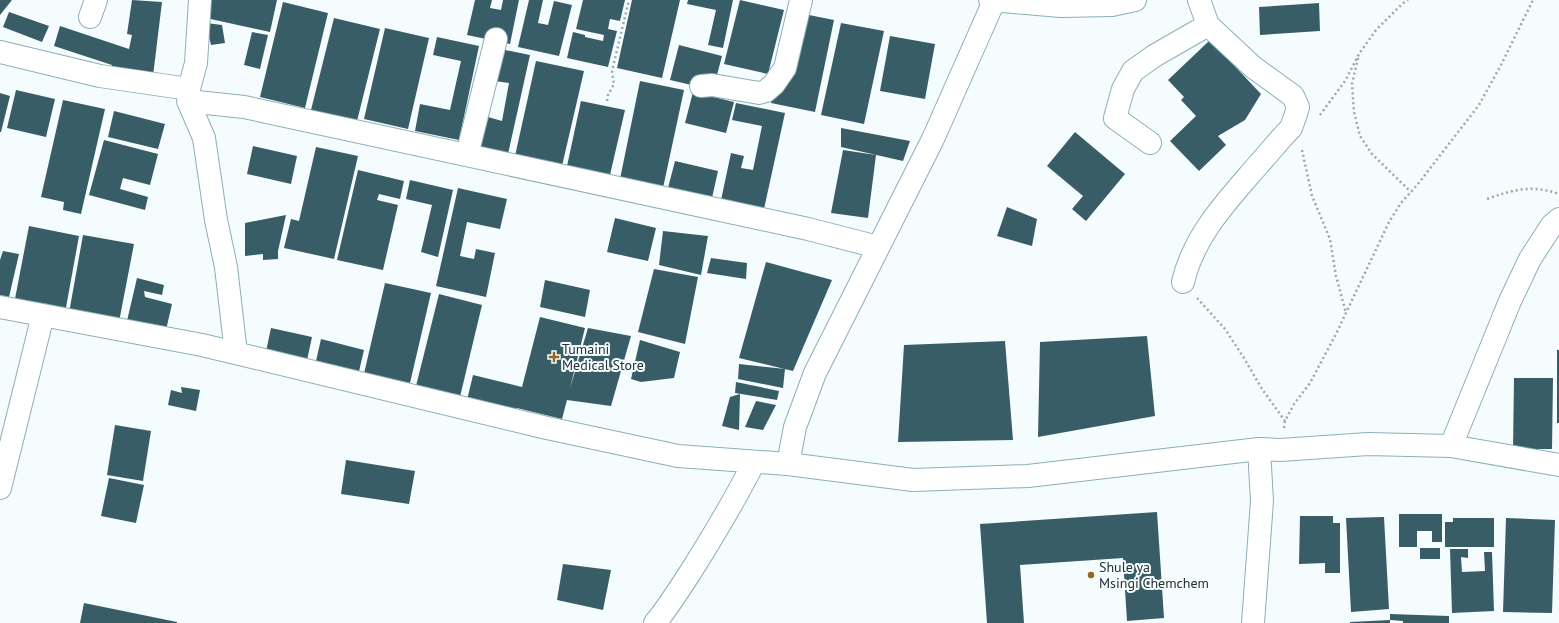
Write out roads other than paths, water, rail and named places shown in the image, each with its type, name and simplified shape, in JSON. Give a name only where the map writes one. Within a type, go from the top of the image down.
[{"type":"street","points":[[200,0],[196,63],[188,95],[204,138],[216,220],[226,267],[236,353]]},
{"type":"street","points":[[701,86],[712,85],[759,93],[766,91],[774,84],[785,68],[801,0]]},
{"type":"street","points":[[788,464],[795,427],[815,373],[933,138],[992,0],[1061,6],[1112,5],[1136,0]]},
{"type":"street","points":[[1183,282],[1187,264],[1201,237],[1222,206],[1291,128],[1298,107],[1293,96],[1253,68],[1208,25],[1199,0]]},
{"type":"street","points":[[1150,143],[1115,118],[1123,89],[1132,71],[1154,56],[1208,25]]},
{"type":"street","points":[[467,155],[496,39]]},
{"type":"street","points":[[0,52],[100,76],[808,229],[878,247]]},
{"type":"street","points":[[1451,446],[1510,301],[1530,259],[1552,225],[1559,219]]},
{"type":"street","points":[[0,307],[202,345],[547,428],[678,456],[788,464],[921,479],[1028,476],[1259,449],[1280,450],[1368,444],[1451,446],[1559,465]]},
{"type":"street","points":[[0,488],[43,315]]},
{"type":"street","points":[[1253,623],[1258,572],[1262,501],[1259,449]]},
{"type":"street","points":[[655,623],[666,609],[707,546],[754,462]]},
{"type":"place","name":"Tumaini Medical Store","points":[[554,357]]},
{"type":"place","name":"Shule ya Msingi Chemchem","points":[[1091,575]]}]
